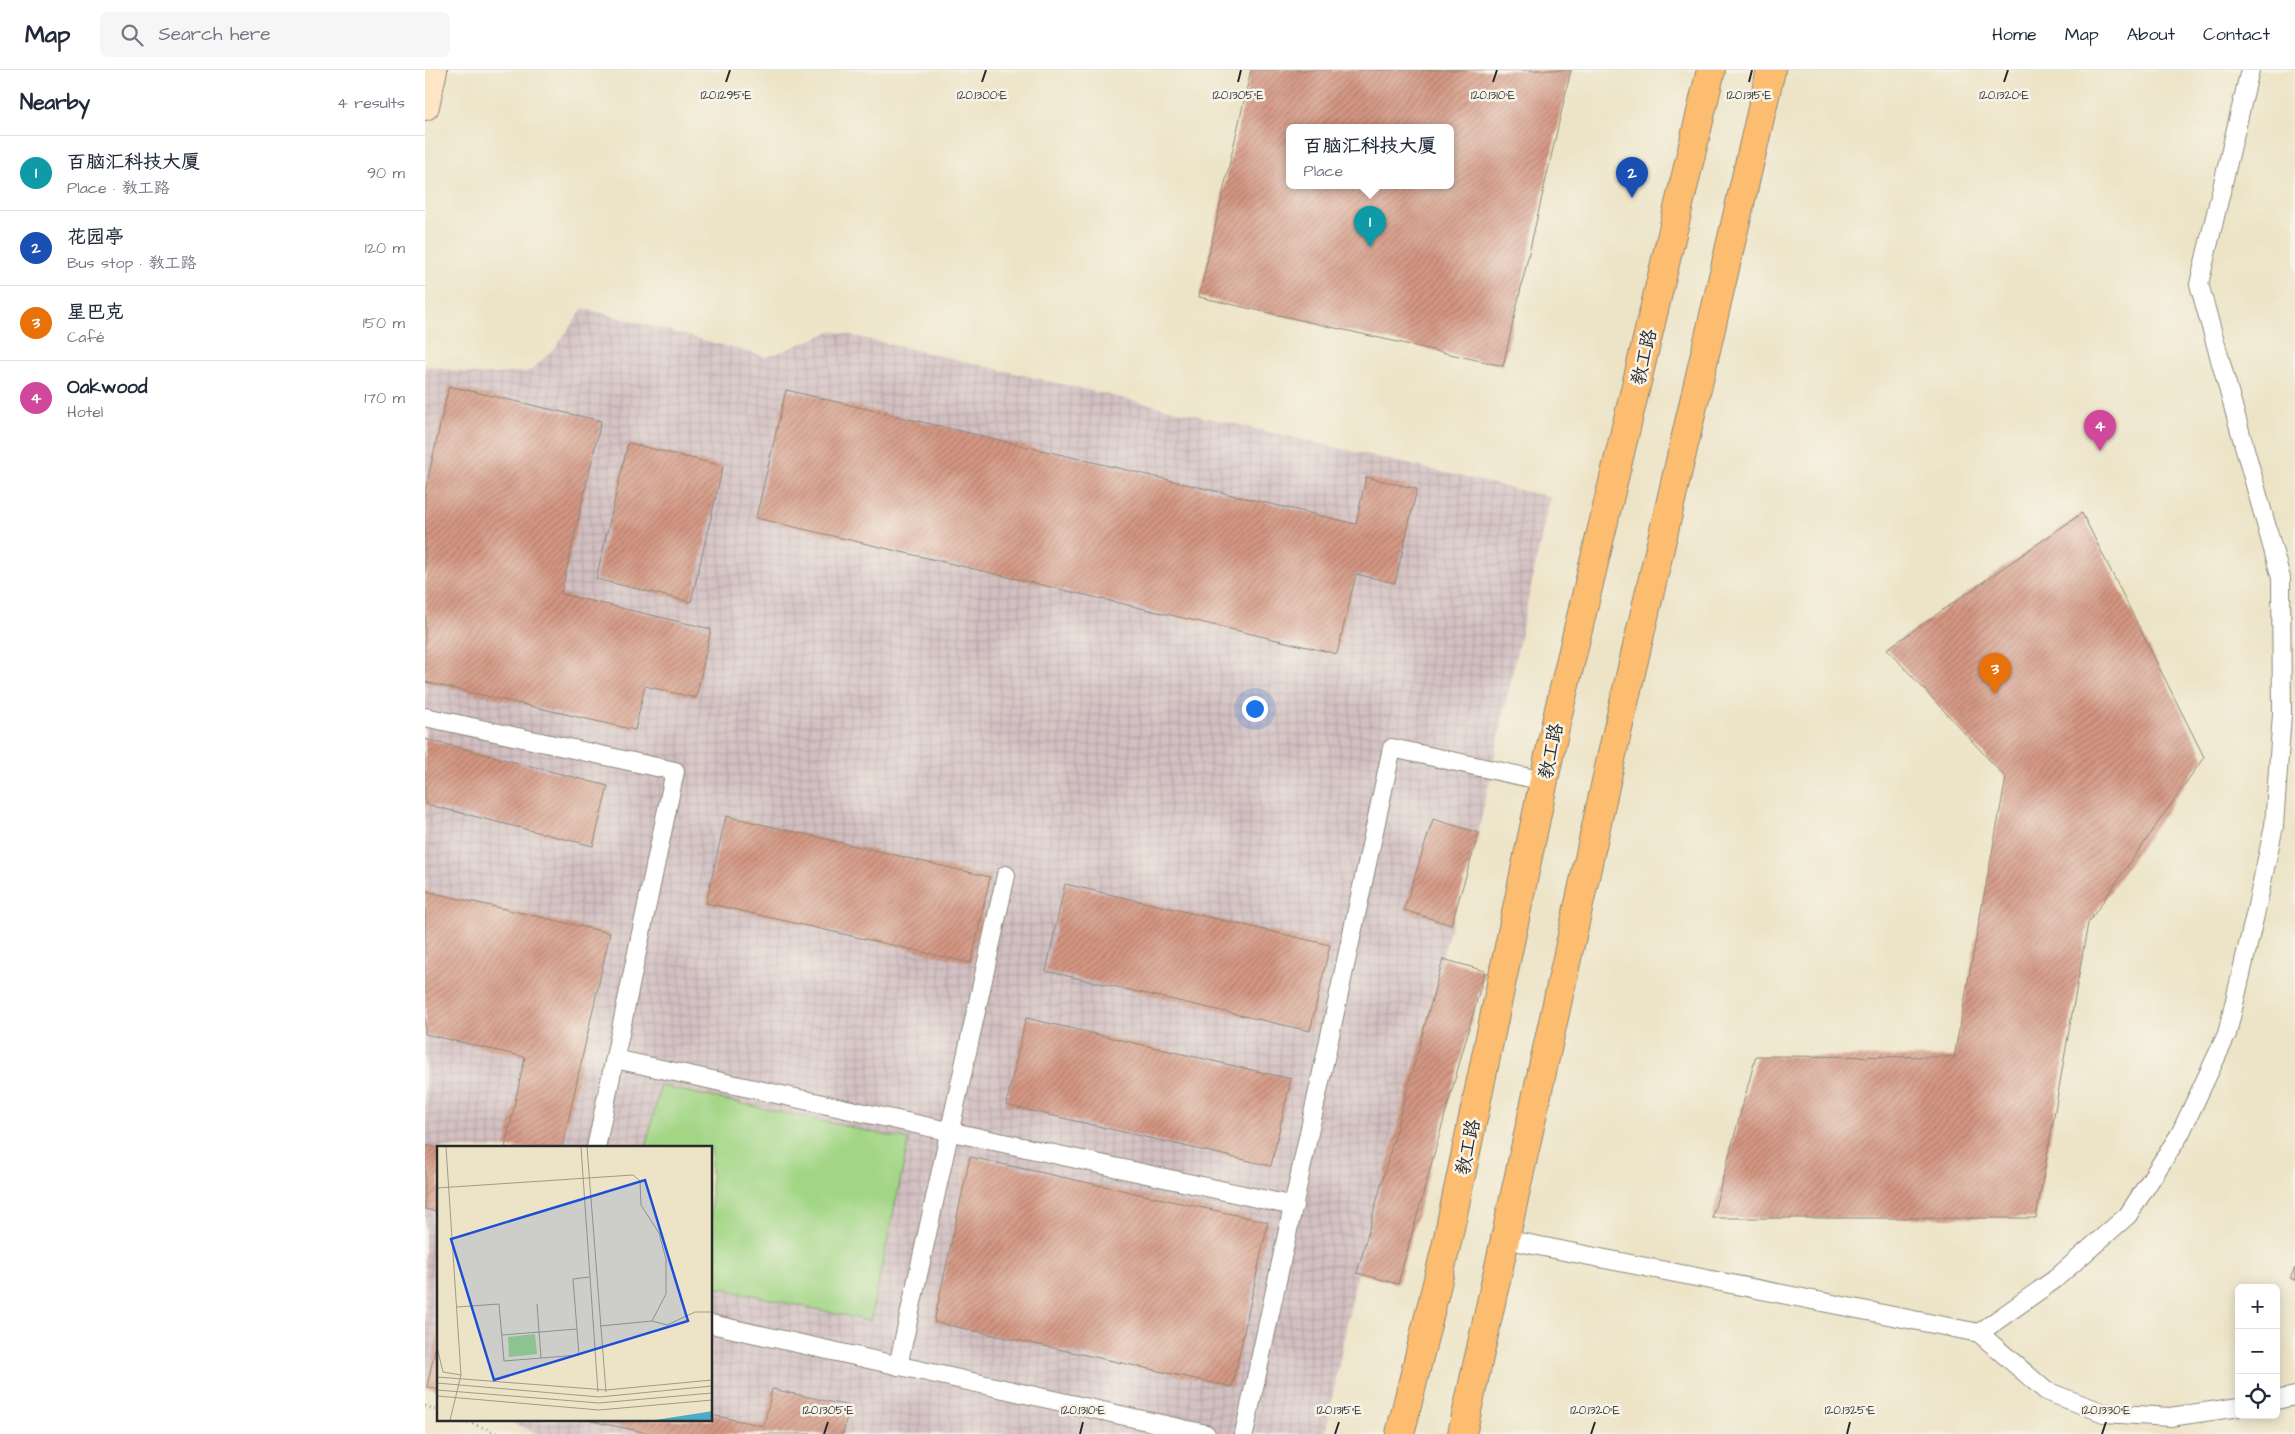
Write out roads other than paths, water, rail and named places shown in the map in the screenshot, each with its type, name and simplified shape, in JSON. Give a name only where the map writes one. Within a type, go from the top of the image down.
[{"type":"main road","name":"教工路","points":[[1400,1434],[1446,1247],[1557,718],[1711,70]]},
{"type":"main road","points":[[1462,1434],[1611,760],[1771,70]]},
{"type":"street","points":[[425,106],[433,70]]},
{"type":"lane","points":[[1979,1333],[2054,1280],[2128,1215],[2180,1134],[2227,1034],[2259,897],[2275,816],[2282,714],[2281,578],[2199,284],[2250,70]]},
{"type":"lane","points":[[425,717],[675,772],[597,1146]]},
{"type":"lane","points":[[1244,1434],[1392,748],[1544,781]]},
{"type":"lane","points":[[898,1366],[1006,875]]},
{"type":"lane","points":[[615,1060],[1294,1206]]},
{"type":"lane","points":[[1504,1239],[1979,1333],[2046,1391],[2104,1413],[2171,1417],[2235,1408]]},
{"type":"lane","points":[[713,1324],[1206,1434]]},
{"type":"lane","points":[[2280,1399],[2295,1396]]},
{"type":"place","name":"花园亭","points":[[1632,198]]},
{"type":"place","name":"百脑汇科技大厦","points":[[1370,247]]},
{"type":"place","name":"Oakwood","points":[[2100,451]]},
{"type":"place","name":"星巴克","points":[[1995,694]]}]
